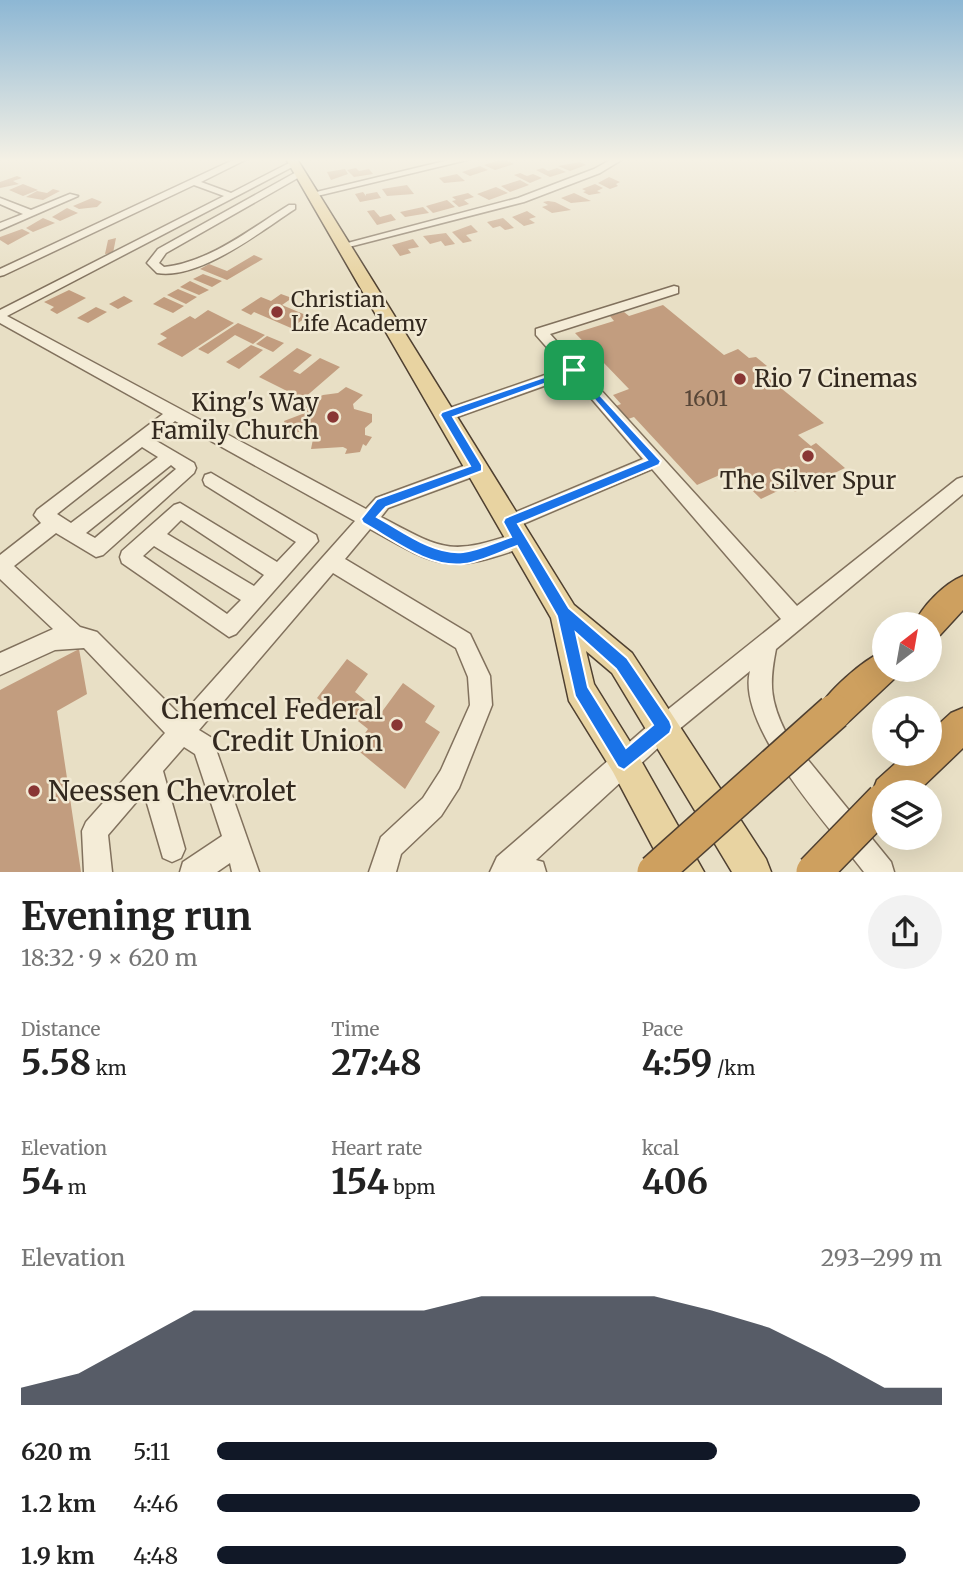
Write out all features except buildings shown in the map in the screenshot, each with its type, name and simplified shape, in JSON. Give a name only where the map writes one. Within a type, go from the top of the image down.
[{"type":"highway","points":[[942,612],[963,590]]},
{"type":"highway","points":[[656,872],[872,678]]},
{"type":"highway","points":[[905,780],[963,725]]},
{"type":"highway","points":[[814,872],[872,812]]},
{"type":"main road","points":[[317,200],[564,614],[580,690],[624,761],[686,872]]},
{"type":"main road","points":[[564,614],[622,663],[753,872]]},
{"type":"street","points":[[0,227],[65,200]]},
{"type":"street","points":[[0,273],[157,200]]},
{"type":"street","points":[[0,316],[225,200]]},
{"type":"street","points":[[241,200],[162,251],[153,263],[162,271],[174,271],[206,258],[292,207]]},
{"type":"street","points":[[345,245],[522,200]]},
{"type":"street","points":[[0,201],[32,214]]},
{"type":"street","points":[[674,290],[541,332],[796,620]]},
{"type":"street","points":[[0,316],[425,550],[449,558],[466,558],[520,540]]},
{"type":"street","points":[[446,415],[574,370]]},
{"type":"street","points":[[141,439],[188,468],[96,549],[43,515],[141,439],[175,413]]},
{"type":"street","points":[[74,635],[0,566],[64,528],[170,457]]},
{"type":"street","points":[[510,522],[655,461]]},
{"type":"street","points":[[98,872],[95,831],[382,503],[477,468]]},
{"type":"street","points":[[211,480],[309,541],[256,598],[229,626],[129,557],[180,510],[279,573]]},
{"type":"street","points":[[514,870],[624,761],[963,484]]},
{"type":"street","points":[[141,509],[159,529],[256,598]]},
{"type":"street","points":[[331,561],[463,641],[480,676],[481,705],[450,779],[432,807],[390,846],[382,872]]},
{"type":"street","points":[[0,664],[58,637],[74,635],[90,639],[180,732],[204,746],[246,872]]},
{"type":"street","points":[[767,643],[759,678],[765,715],[778,741],[881,872]]},
{"type":"street","points":[[150,768],[172,849]]},
{"type":"street","points":[[193,872],[237,842]]},
{"type":"place","name":"Christian Life Academy","points":[[277,312]]},
{"type":"place","name":"Rio 7 Cinemas","points":[[740,379]]},
{"type":"place","name":"King's Way Family Church","points":[[333,417]]},
{"type":"place","name":"The Silver Spur","points":[[808,456]]},
{"type":"place","name":"Chemcel Federal Credit Union","points":[[397,725]]},
{"type":"place","name":"Neessen Chevrolet","points":[[34,791]]},
{"type":"route","points":[[574,370],[446,415],[477,468],[382,503],[367,519],[425,550],[449,558],[466,558],[520,540],[564,614],[622,663],[664,727],[624,761],[580,690],[564,614],[510,522],[655,461],[574,370]]}]
